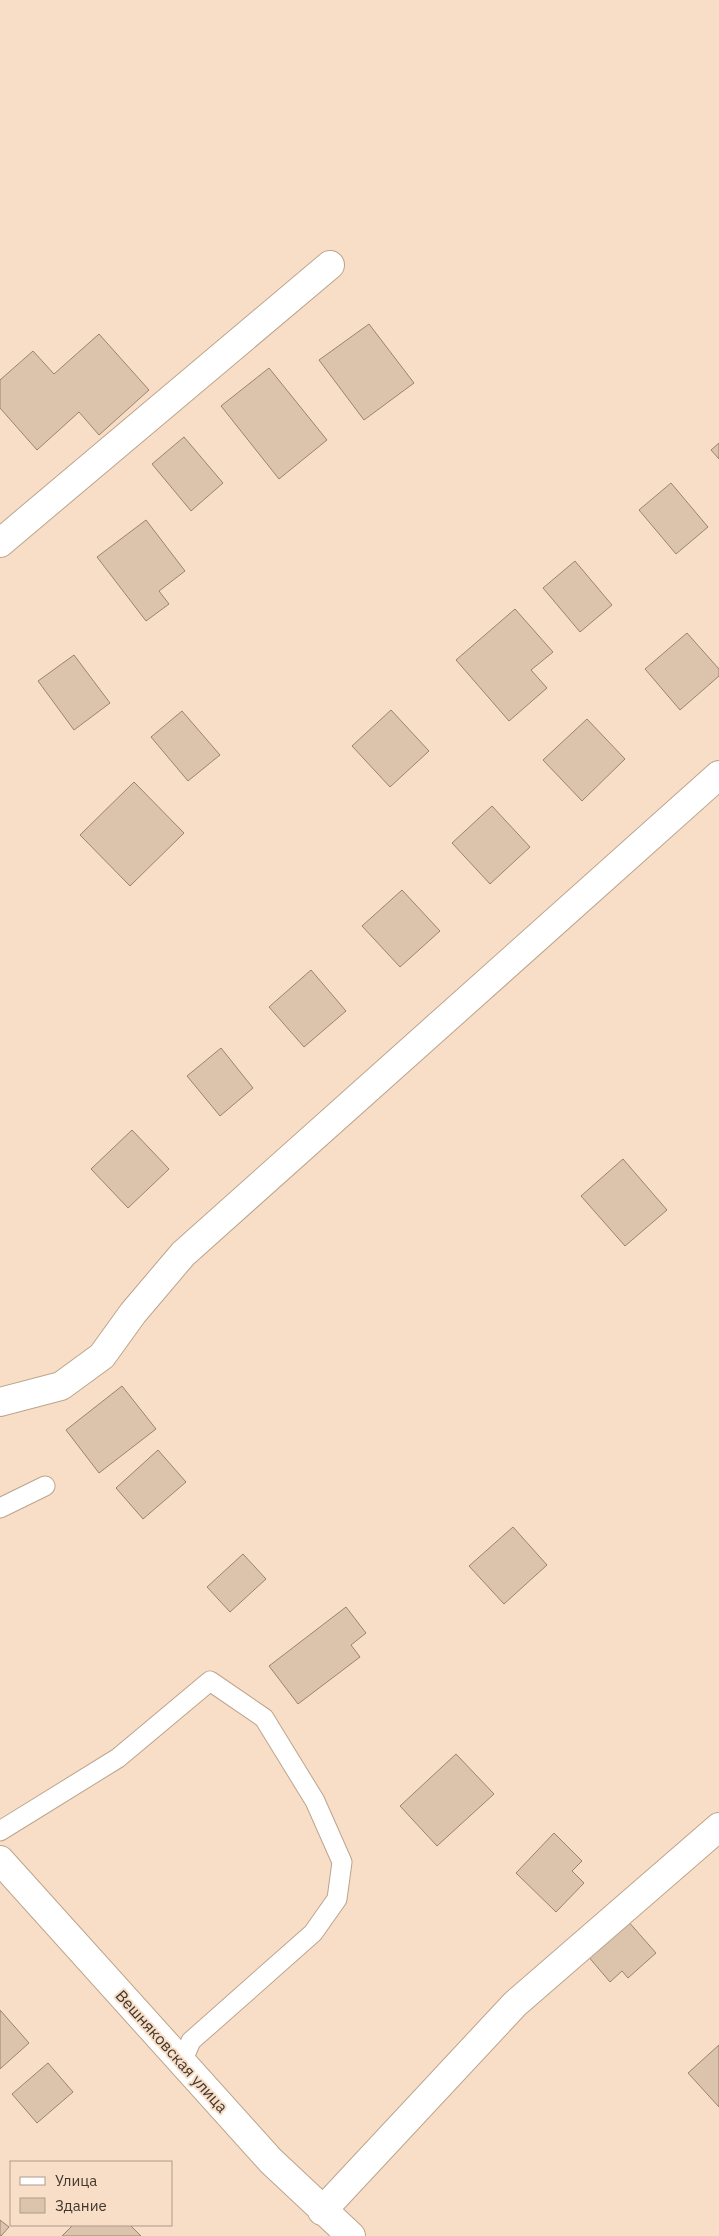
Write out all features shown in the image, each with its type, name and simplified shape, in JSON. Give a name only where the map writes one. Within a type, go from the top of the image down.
[{"type":"street","points":[[0,543],[330,265]]},
{"type":"street","points":[[0,1402],[61,1386],[102,1356],[133,1313],[183,1254],[719,775]]},
{"type":"street","points":[[322,2210],[515,2004],[719,1827]]},
{"type":"street","name":"Вешняковская улица","points":[[0,1860],[271,2161],[351,2236]]},
{"type":"lane","points":[[0,1508],[45,1486]]},
{"type":"lane","points":[[0,1831],[118,1758],[210,1681],[264,1718],[315,1801],[342,1862],[337,1899],[313,1933],[191,2041],[182,2062]]},
{"type":"building","points":[[369,324],[414,383],[364,420],[319,360]]},
{"type":"building","points":[[99,334],[149,390],[99,435],[79,412],[37,450],[0,408],[0,380],[33,351],[54,374]]},
{"type":"building","points":[[269,368],[327,440],[279,479],[221,406]]},
{"type":"building","points":[[184,437],[223,483],[191,511],[152,464]]},
{"type":"building","points":[[719,443],[719,459],[711,450]]},
{"type":"building","points":[[671,483],[708,527],[676,554],[639,510]]},
{"type":"building","points":[[146,520],[185,571],[159,591],[169,604],[146,621],[97,557]]},
{"type":"building","points":[[575,561],[612,605],[580,632],[543,588]]},
{"type":"building","points":[[515,609],[553,652],[531,670],[547,688],[509,721],[456,660]]},
{"type":"building","points":[[687,633],[719,669],[719,676],[680,710],[645,669]]},
{"type":"building","points":[[74,655],[110,703],[74,730],[38,681]]},
{"type":"building","points":[[391,710],[429,751],[390,787],[352,746]]},
{"type":"building","points":[[182,711],[220,755],[188,781],[151,737]]},
{"type":"building","points":[[587,719],[625,759],[582,801],[543,760]]},
{"type":"building","points":[[134,782],[184,833],[130,886],[80,835]]},
{"type":"building","points":[[492,806],[530,847],[490,884],[452,843]]},
{"type":"building","points":[[402,890],[440,931],[400,967],[362,926]]},
{"type":"building","points":[[311,970],[346,1011],[304,1047],[269,1007]]},
{"type":"building","points":[[221,1048],[253,1088],[220,1116],[187,1076]]},
{"type":"building","points":[[132,1130],[169,1169],[128,1208],[91,1169]]},
{"type":"building","points":[[623,1159],[667,1210],[625,1246],[581,1196]]},
{"type":"building","points":[[122,1386],[156,1429],[99,1473],[66,1430]]},
{"type":"building","points":[[158,1450],[186,1482],[143,1519],[116,1488]]},
{"type":"building","points":[[513,1527],[547,1565],[504,1604],[469,1566]]},
{"type":"building","points":[[243,1554],[266,1579],[230,1612],[207,1587]]},
{"type":"building","points":[[346,1607],[366,1633],[351,1645],[360,1657],[298,1704],[269,1666]]},
{"type":"building","points":[[456,1754],[494,1794],[437,1846],[400,1806]]},
{"type":"building","points":[[554,1833],[582,1861],[572,1871],[584,1883],[556,1912],[516,1873]]},
{"type":"building","points":[[627,1920],[656,1953],[628,1978],[622,1971],[610,1982],[587,1955]]},
{"type":"building","points":[[0,2010],[29,2043],[0,2069]]},
{"type":"building","points":[[719,2045],[719,2107],[688,2073]]},
{"type":"building","points":[[48,2063],[73,2092],[37,2123],[12,2094]]},
{"type":"building","points":[[0,2220],[9,2227],[1,2236],[0,2236]]},
{"type":"building","points":[[72,2226],[131,2226],[141,2236],[62,2236]]}]
